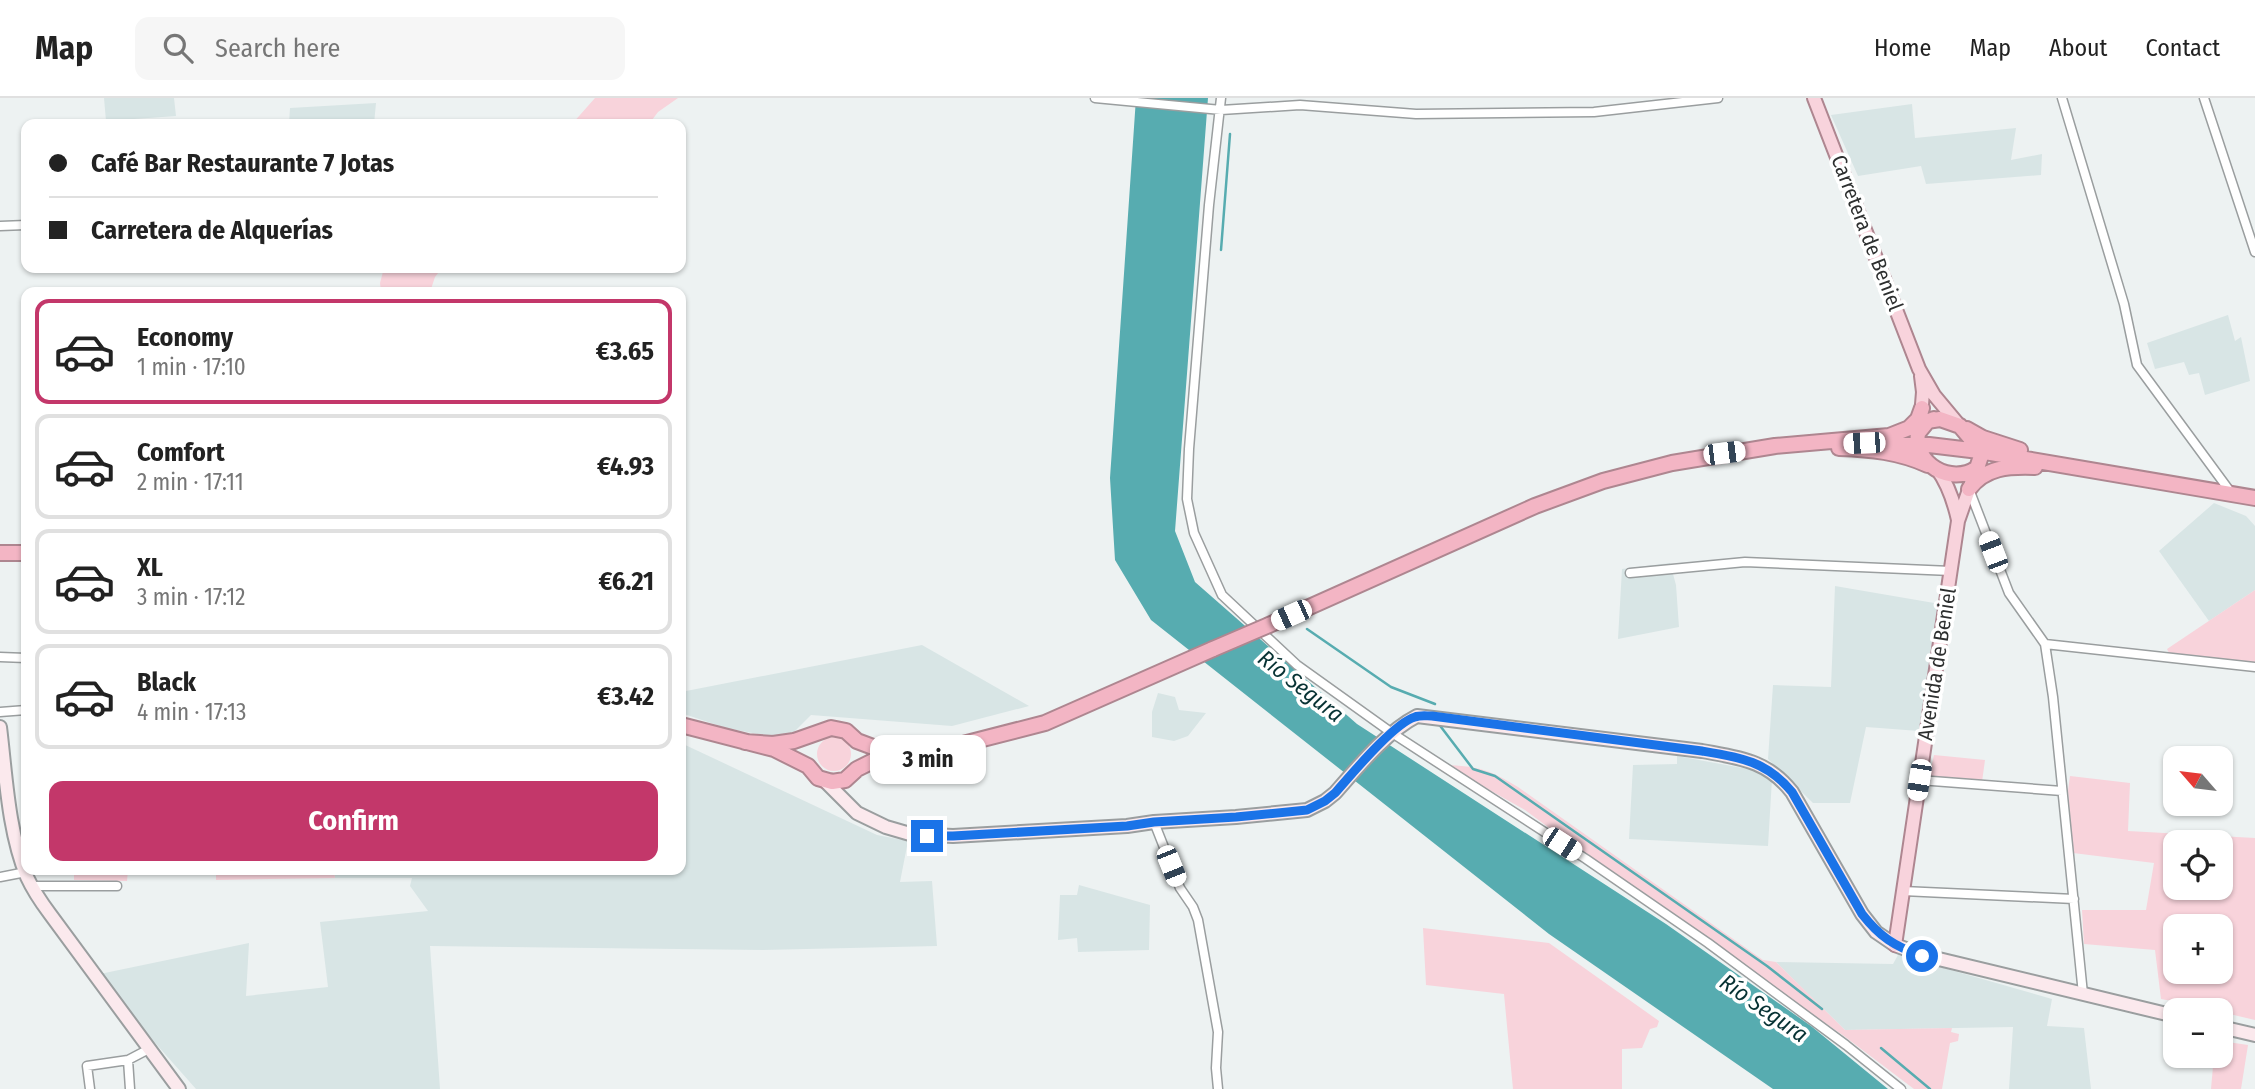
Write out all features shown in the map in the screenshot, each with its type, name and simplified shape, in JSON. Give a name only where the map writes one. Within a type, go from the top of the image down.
[{"type":"highway","points":[[686,726],[774,749],[808,766],[818,778],[839,782],[889,753],[951,746],[1025,729],[1079,709],[1535,506],[1603,481],[1685,460],[1789,445],[1889,436],[1946,419],[2007,447],[2102,471]]},
{"type":"highway","points":[[1920,426],[1979,451],[2255,498]]},
{"type":"highway","points":[[1920,426],[1922,456],[1937,469]]},
{"type":"highway","points":[[1960,426],[1979,451],[1981,461],[1979,478],[1969,489]]},
{"type":"highway","points":[[1789,445],[1906,455],[1957,476],[2006,467],[2102,471]]},
{"type":"highway","points":[[0,553],[21,553]]},
{"type":"highway","points":[[808,766],[806,749],[815,735],[822,730],[838,728],[852,735],[857,741],[861,755],[854,772]]},
{"type":"highway","points":[[746,741],[773,744],[815,735]]},
{"type":"highway","points":[[857,741],[889,753]]},
{"type":"main road","name":"Carretera de Beniel","points":[[1814,98],[1919,369]]},
{"type":"main road","points":[[1919,369],[1934,395],[1960,426]]},
{"type":"main road","points":[[1919,369],[1920,426]]},
{"type":"main road","points":[[1937,469],[1955,505],[1958,521]]},
{"type":"main road","points":[[1958,521],[1969,489]]},
{"type":"main road","name":"Avenida de Beniel","points":[[1895,945],[1958,521]]},
{"type":"street","points":[[1095,98],[1220,110],[1300,105],[1416,114],[1594,112],[1718,98]]},
{"type":"street","points":[[1221,98],[1209,205],[1187,499],[1194,533],[1222,596],[1297,665],[1392,733],[1586,859],[1697,936],[1846,1045],[1901,1089]]},
{"type":"street","points":[[2062,98],[2124,304],[2137,365],[2232,494]]},
{"type":"street","points":[[2204,98],[2255,252]]},
{"type":"street","points":[[0,226],[21,225]]},
{"type":"street","points":[[1969,489],[2009,593],[2045,644],[2053,697],[2083,994]]},
{"type":"street","points":[[1630,573],[1745,562],[1951,571]]},
{"type":"street","points":[[2045,644],[2255,667]]},
{"type":"street","points":[[0,657],[21,658]]},
{"type":"street","points":[[0,712],[21,710]]},
{"type":"street","points":[[825,781],[857,813],[886,827],[910,834],[953,836],[1114,827],[1307,810],[1325,801],[1392,733],[1417,716],[1744,758],[1770,770],[1783,780],[1862,914],[1876,932],[1895,945],[1940,960],[2163,1013]]},
{"type":"street","points":[[0,727],[15,832],[21,854]]},
{"type":"street","points":[[848,805],[847,797],[854,772]]},
{"type":"street","points":[[1919,780],[2063,791]]},
{"type":"street","points":[[1154,822],[1180,888],[1198,920],[1219,1032],[1216,1068],[1218,1089]]},
{"type":"street","points":[[0,877],[21,873]]},
{"type":"street","points":[[27,875],[32,887],[179,1089]]},
{"type":"street","points":[[32,887],[117,886]]},
{"type":"street","points":[[1903,891],[2074,899]]},
{"type":"street","points":[[2233,1030],[2255,1035]]},
{"type":"street","points":[[90,1089],[87,1066],[128,1059],[149,1049]]},
{"type":"street","points":[[128,1059],[130,1089]]},
{"type":"shaded area","points":[[104,98],[174,98],[176,116],[106,119]]},
{"type":"shaded area","points":[[595,98],[678,98],[653,119],[576,119]]},
{"type":"shaded area","points":[[376,103],[374,119],[289,119],[290,108]]},
{"type":"shaded area","points":[[1912,104],[1915,138],[2016,128],[2011,160],[2042,154],[2041,175],[1926,184],[1921,166],[1858,176],[1831,115]]},
{"type":"shaded area","points":[[383,273],[438,273],[432,287],[380,287]]},
{"type":"shaded area","points":[[2228,315],[2235,341],[2241,337],[2250,381],[2205,395],[2199,373],[2189,375],[2184,362],[2155,369],[2147,343]]},
{"type":"shaded area","points":[[2214,503],[2246,516],[2255,526],[2255,590],[2209,621],[2159,551]]},
{"type":"shaded area","points":[[1670,563],[1676,585],[1679,627],[1618,639],[1622,569]]},
{"type":"shaded area","points":[[1835,586],[1940,604],[1919,731],[1866,727],[1850,803],[1813,803],[1768,759],[1773,685],[1831,687]]},
{"type":"shaded area","points":[[2255,590],[2255,663],[2169,653],[2167,649]]},
{"type":"shaded area","points":[[922,645],[1029,706],[952,726],[811,715],[792,734],[768,736],[726,728],[686,715],[686,691]]},
{"type":"shaded area","points":[[1158,693],[1175,697],[1179,710],[1206,713],[1188,736],[1174,741],[1152,737],[1152,712]]},
{"type":"shaded area","points":[[834,737],[846,742],[851,754],[846,766],[834,771],[822,766],[817,754],[822,742]]},
{"type":"shaded area","points":[[686,745],[877,835],[908,841],[900,882],[932,881],[937,946],[763,950],[430,946],[440,1089],[196,1089],[95,975],[249,943],[246,996],[328,987],[320,922],[428,911],[410,886],[412,878],[335,878],[335,875],[686,875]]},
{"type":"shaded area","points":[[1934,755],[1985,760],[1982,782],[1929,777]]},
{"type":"shaded area","points":[[1677,756],[1759,771],[1772,779],[1768,846],[1629,839],[1633,765],[1677,764]]},
{"type":"shaded area","points":[[1445,765],[1483,770],[1518,787],[1763,960],[1776,962],[1845,1030],[1952,1028],[1951,1032],[1959,1034],[1958,1041],[1950,1043],[1942,1089],[1914,1089],[1844,1036],[1664,913],[1525,810]]},
{"type":"shaded area","points":[[2070,776],[2130,783],[2128,831],[2163,833],[2163,900],[2233,900],[2233,837],[2255,838],[2255,1020],[2233,1015],[2233,998],[2161,999],[2155,950],[2084,944],[2082,910],[2146,910],[2154,863],[2073,853],[2068,791]]},
{"type":"shaded area","points":[[74,875],[128,875],[127,881],[74,880]]},
{"type":"shaded area","points":[[216,875],[335,875],[335,878],[216,880]]},
{"type":"shaded area","points":[[1079,885],[1150,905],[1149,950],[1078,952],[1077,938],[1058,940],[1060,895],[1077,895]]},
{"type":"shaded area","points":[[1423,928],[1549,943],[1659,1021],[1657,1027],[1650,1029],[1642,1048],[1622,1049],[1622,1089],[1513,1089],[1504,994],[1426,985]]},
{"type":"shaded area","points":[[1898,955],[2052,999],[2047,1026],[2084,1028],[2091,1089],[2009,1089],[2013,1027],[1845,1030],[1776,962],[1893,964]]},
{"type":"shaded area","points":[[2233,1043],[2248,1045],[2241,1089],[2211,1089],[2213,1068],[2233,1068]]},
{"type":"water","name":"Río Segura","points":[[1136,98],[1208,98],[1175,531],[1195,582],[1357,724],[1666,924],[1811,1026],[1888,1089],[1773,1089],[1549,934],[1151,620],[1115,560],[1110,478]]},
{"type":"waterway","points":[[1221,250],[1230,134]]},
{"type":"waterway","points":[[1307,629],[1391,687],[1435,704]]},
{"type":"waterway","points":[[1438,723],[1473,769],[1495,776],[1767,966],[1822,1009]]},
{"type":"waterway","points":[[1881,1048],[1930,1089]]},
{"type":"route","points":[[927,836],[1127,826],[1307,810],[1335,793],[1405,722],[1417,716],[1432,716],[1702,751],[1744,758],[1770,770],[1783,780],[1792,792],[1862,914],[1876,932],[1895,945],[1922,956]]}]
